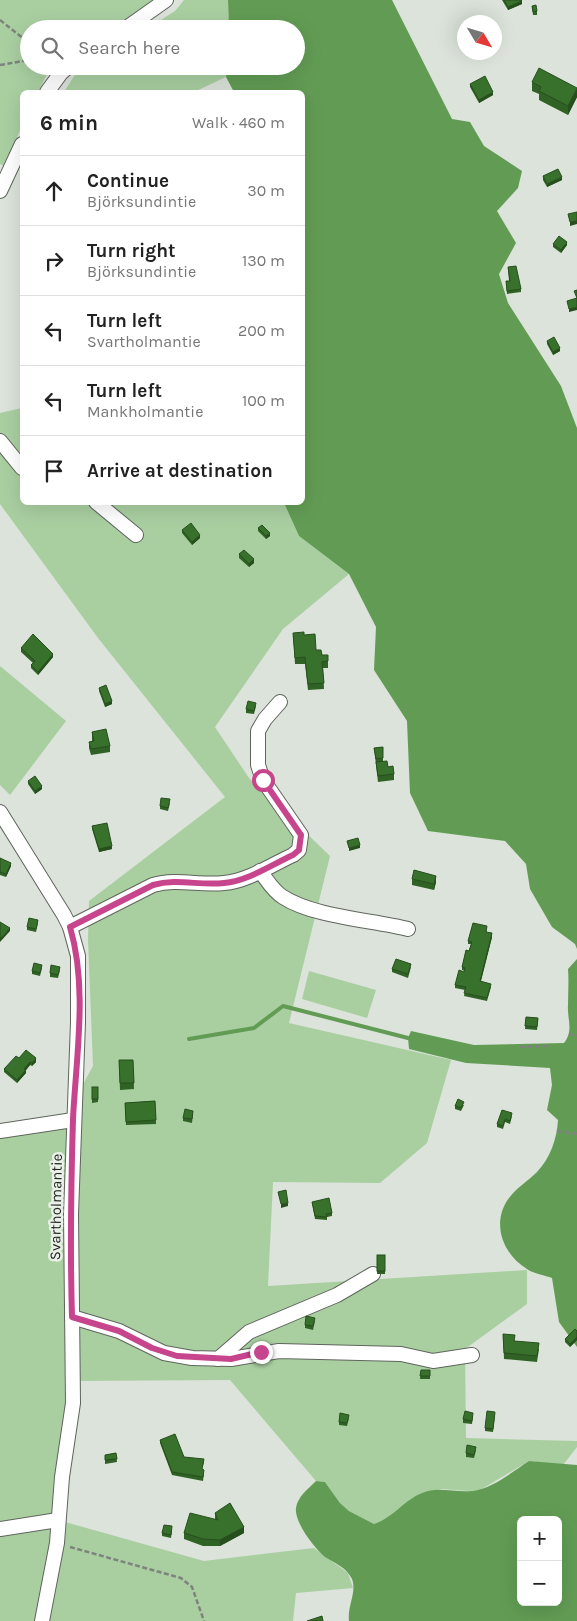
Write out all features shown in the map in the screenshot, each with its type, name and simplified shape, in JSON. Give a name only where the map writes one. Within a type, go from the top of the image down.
[{"type":"street","points":[[138,20],[166,0]]},
{"type":"street","points":[[48,90],[60,75]]},
{"type":"street","points":[[0,191],[20,148]]},
{"type":"street","points":[[0,441],[20,466]]},
{"type":"street","points":[[100,505],[136,535]]},
{"type":"street","points":[[70,927],[153,885],[167,881],[222,884],[237,882],[293,855],[299,850],[301,835],[263,780],[258,765],[258,731],[265,719],[280,702]]},
{"type":"street","name":"Svartholmantie","points":[[0,812],[70,927],[78,956],[78,1022],[73,1120],[73,1403],[58,1520],[57,1543],[42,1621]]},
{"type":"street","points":[[260,871],[283,897],[298,904],[334,915],[408,928]]},
{"type":"street","points":[[0,1130],[73,1120]]},
{"type":"street","points":[[218,1359],[249,1332],[337,1295],[373,1274]]},
{"type":"street","points":[[72,1317],[119,1331],[164,1353],[192,1358],[231,1359],[279,1351],[401,1354],[432,1361],[472,1355]]},
{"type":"street","points":[[0,1529],[58,1520]]},
{"type":"path","points":[[0,20],[20,35]]},
{"type":"path","points":[[0,65],[20,62]]},
{"type":"path","points":[[569,1034],[577,1036]]},
{"type":"path","points":[[520,1047],[546,1046],[546,1044]]},
{"type":"path","points":[[557,1131],[577,1134]]},
{"type":"path","points":[[57,1543],[181,1578],[192,1587],[204,1621]]},
{"type":"shaded area","points":[[0,0],[158,0],[125,20],[20,20],[20,75],[46,75],[39,90],[20,90],[20,130],[4,166],[0,164]]},
{"type":"shaded area","points":[[184,0],[228,0],[229,20],[161,20],[175,11]]},
{"type":"shaded area","points":[[228,0],[392,0],[452,119],[470,122],[484,146],[522,171],[518,188],[497,211],[516,243],[499,274],[508,303],[561,386],[577,428],[577,949],[575,944],[552,927],[530,889],[526,864],[505,841],[428,831],[410,793],[407,721],[374,670],[376,627],[349,574],[299,536],[285,505],[305,505],[305,90],[233,90],[226,77],[226,75],[305,75],[305,20],[229,20]]},
{"type":"shaded area","points":[[75,75],[226,75],[226,77],[198,90],[65,90]]},
{"type":"shaded area","points":[[20,408],[20,505],[285,505],[299,536],[349,574],[283,629],[215,727],[249,778],[330,856],[289,1023],[451,1060],[427,1143],[380,1183],[273,1182],[268,1286],[527,1270],[527,1304],[465,1349],[466,1438],[577,1441],[577,1447],[563,1465],[529,1461],[480,1490],[442,1489],[422,1493],[385,1521],[374,1524],[349,1511],[340,1503],[325,1482],[316,1481],[230,1380],[74,1381],[58,1520],[204,1561],[314,1548],[348,1573],[353,1588],[296,1593],[293,1621],[0,1621],[0,1138],[60,1126],[93,1066],[88,940],[89,901],[225,797],[98,638],[0,504],[0,413]]},
{"type":"shaded area","points":[[0,666],[66,721],[10,795],[0,785]]},
{"type":"shaded area","points":[[577,959],[577,1347],[559,1322],[552,1278],[533,1272],[518,1263],[506,1246],[500,1227],[504,1207],[509,1198],[542,1167],[554,1141],[558,1120],[547,1110],[552,1085],[550,1068],[466,1063],[409,1049],[408,1038],[411,1031],[474,1045],[564,1043],[569,1034],[568,969]]},
{"type":"shaded area","points":[[309,971],[376,990],[367,1018],[302,999]]},
{"type":"shaded area","points":[[529,1461],[577,1465],[577,1621],[349,1621],[353,1589],[352,1579],[344,1569],[325,1557],[316,1548],[306,1535],[296,1514],[299,1500],[316,1481],[325,1482],[340,1503],[349,1511],[374,1524],[387,1518],[422,1493],[434,1490],[479,1490],[509,1475]]},
{"type":"building","points":[[504,0],[521,0],[522,1],[508,7]]},
{"type":"building","points":[[536,5],[537,11],[533,12],[532,6]]},
{"type":"building","points":[[539,68],[577,88],[568,106],[539,91],[541,87],[532,82]]},
{"type":"building","points":[[485,76],[493,92],[479,100],[470,84]]},
{"type":"building","points":[[558,169],[562,177],[547,184],[543,176]]},
{"type":"building","points":[[577,212],[577,221],[570,222],[568,214]]},
{"type":"building","points":[[559,236],[567,242],[561,250],[553,244]]},
{"type":"building","points":[[516,266],[521,289],[507,291],[506,281],[510,281],[508,267]]},
{"type":"building","points":[[577,298],[577,307],[569,309],[567,301]]},
{"type":"building","points":[[554,337],[560,348],[553,352],[547,341]]},
{"type":"building","points":[[191,523],[200,535],[192,542],[182,530]]},
{"type":"building","points":[[262,525],[270,533],[266,536],[258,528]]},
{"type":"building","points":[[244,550],[254,559],[249,564],[239,554]]},
{"type":"building","points":[[304,632],[304,635],[315,634],[316,650],[321,650],[322,655],[328,655],[328,661],[322,662],[324,683],[308,684],[305,657],[295,658],[293,633]]},
{"type":"building","points":[[33,634],[53,654],[38,672],[31,665],[35,661],[21,648]]},
{"type":"building","points":[[106,685],[112,701],[105,704],[99,688]]},
{"type":"building","points":[[248,701],[256,703],[254,711],[246,709]]},
{"type":"building","points":[[106,729],[110,746],[91,749],[89,742],[94,741],[92,732]]},
{"type":"building","points":[[383,747],[383,758],[376,759],[374,748]]},
{"type":"building","points":[[387,761],[388,767],[393,766],[394,774],[378,776],[376,762]]},
{"type":"building","points":[[35,776],[42,786],[35,791],[28,781]]},
{"type":"building","points":[[161,798],[170,799],[168,808],[160,806]]},
{"type":"building","points":[[107,823],[112,846],[99,849],[92,826]]},
{"type":"building","points":[[358,838],[360,845],[349,848],[347,841]]},
{"type":"building","points":[[0,858],[11,863],[6,874],[0,872]]},
{"type":"building","points":[[414,870],[436,876],[434,884],[412,879]]},
{"type":"building","points":[[29,918],[38,920],[36,929],[27,927]]},
{"type":"building","points":[[0,922],[10,928],[0,939]]},
{"type":"building","points":[[473,923],[487,926],[486,932],[492,933],[480,981],[491,984],[487,998],[464,993],[466,987],[455,985],[459,970],[464,972],[465,968],[462,967],[466,950],[469,951],[472,942],[468,941]]},
{"type":"building","points":[[396,959],[411,964],[408,974],[392,969]]},
{"type":"building","points":[[34,963],[42,965],[40,973],[32,971]]},
{"type":"building","points":[[51,965],[60,967],[58,975],[50,973]]},
{"type":"building","points":[[526,1017],[538,1018],[537,1027],[525,1026]]},
{"type":"building","points":[[26,1050],[36,1058],[32,1063],[30,1062],[17,1080],[4,1069],[16,1056],[19,1058]]},
{"type":"building","points":[[119,1060],[133,1060],[134,1083],[120,1083]]},
{"type":"building","points":[[92,1087],[98,1087],[98,1099],[92,1099]]},
{"type":"building","points":[[458,1099],[464,1102],[461,1108],[455,1106]]},
{"type":"building","points":[[155,1101],[156,1120],[126,1122],[125,1103]]},
{"type":"building","points":[[185,1109],[193,1111],[192,1119],[183,1118]]},
{"type":"building","points":[[502,1110],[512,1113],[510,1121],[505,1119],[503,1126],[497,1124]]},
{"type":"building","points":[[286,1190],[288,1203],[281,1204],[278,1192]]},
{"type":"building","points":[[329,1198],[332,1213],[326,1214],[327,1217],[315,1216],[312,1202]]},
{"type":"building","points":[[377,1255],[385,1255],[385,1271],[377,1271]]},
{"type":"building","points":[[306,1316],[315,1318],[313,1326],[305,1325]]},
{"type":"building","points":[[575,1329],[577,1337],[570,1344],[565,1339]]},
{"type":"building","points":[[503,1334],[515,1335],[514,1341],[539,1343],[537,1356],[504,1353]]},
{"type":"building","points":[[421,1370],[430,1370],[430,1376],[420,1376]]},
{"type":"building","points":[[465,1411],[473,1413],[472,1421],[463,1419]]},
{"type":"building","points":[[487,1411],[495,1412],[493,1429],[485,1428]]},
{"type":"building","points":[[340,1413],[349,1415],[347,1423],[339,1422]]},
{"type":"building","points":[[175,1434],[184,1457],[204,1459],[203,1477],[172,1472],[160,1440]]},
{"type":"building","points":[[467,1445],[476,1447],[474,1455],[466,1453]]},
{"type":"building","points":[[116,1453],[117,1459],[105,1460],[105,1455]]},
{"type":"building","points":[[230,1503],[244,1527],[220,1540],[203,1539],[184,1533],[190,1513],[218,1520],[215,1513]]},
{"type":"building","points":[[164,1525],[172,1526],[171,1535],[162,1533]]},
{"type":"building","points":[[322,1616],[323,1621],[307,1621]]},
{"type":"waterway","points":[[189,1039],[254,1028],[283,1006],[408,1038]]},
{"type":"route","points":[[261,1352],[231,1359],[177,1356],[152,1348],[119,1331],[72,1317],[71,1214],[78,1022],[78,956],[70,927],[153,885],[167,881],[222,884],[237,882],[293,855],[299,850],[301,835],[263,780]]}]
